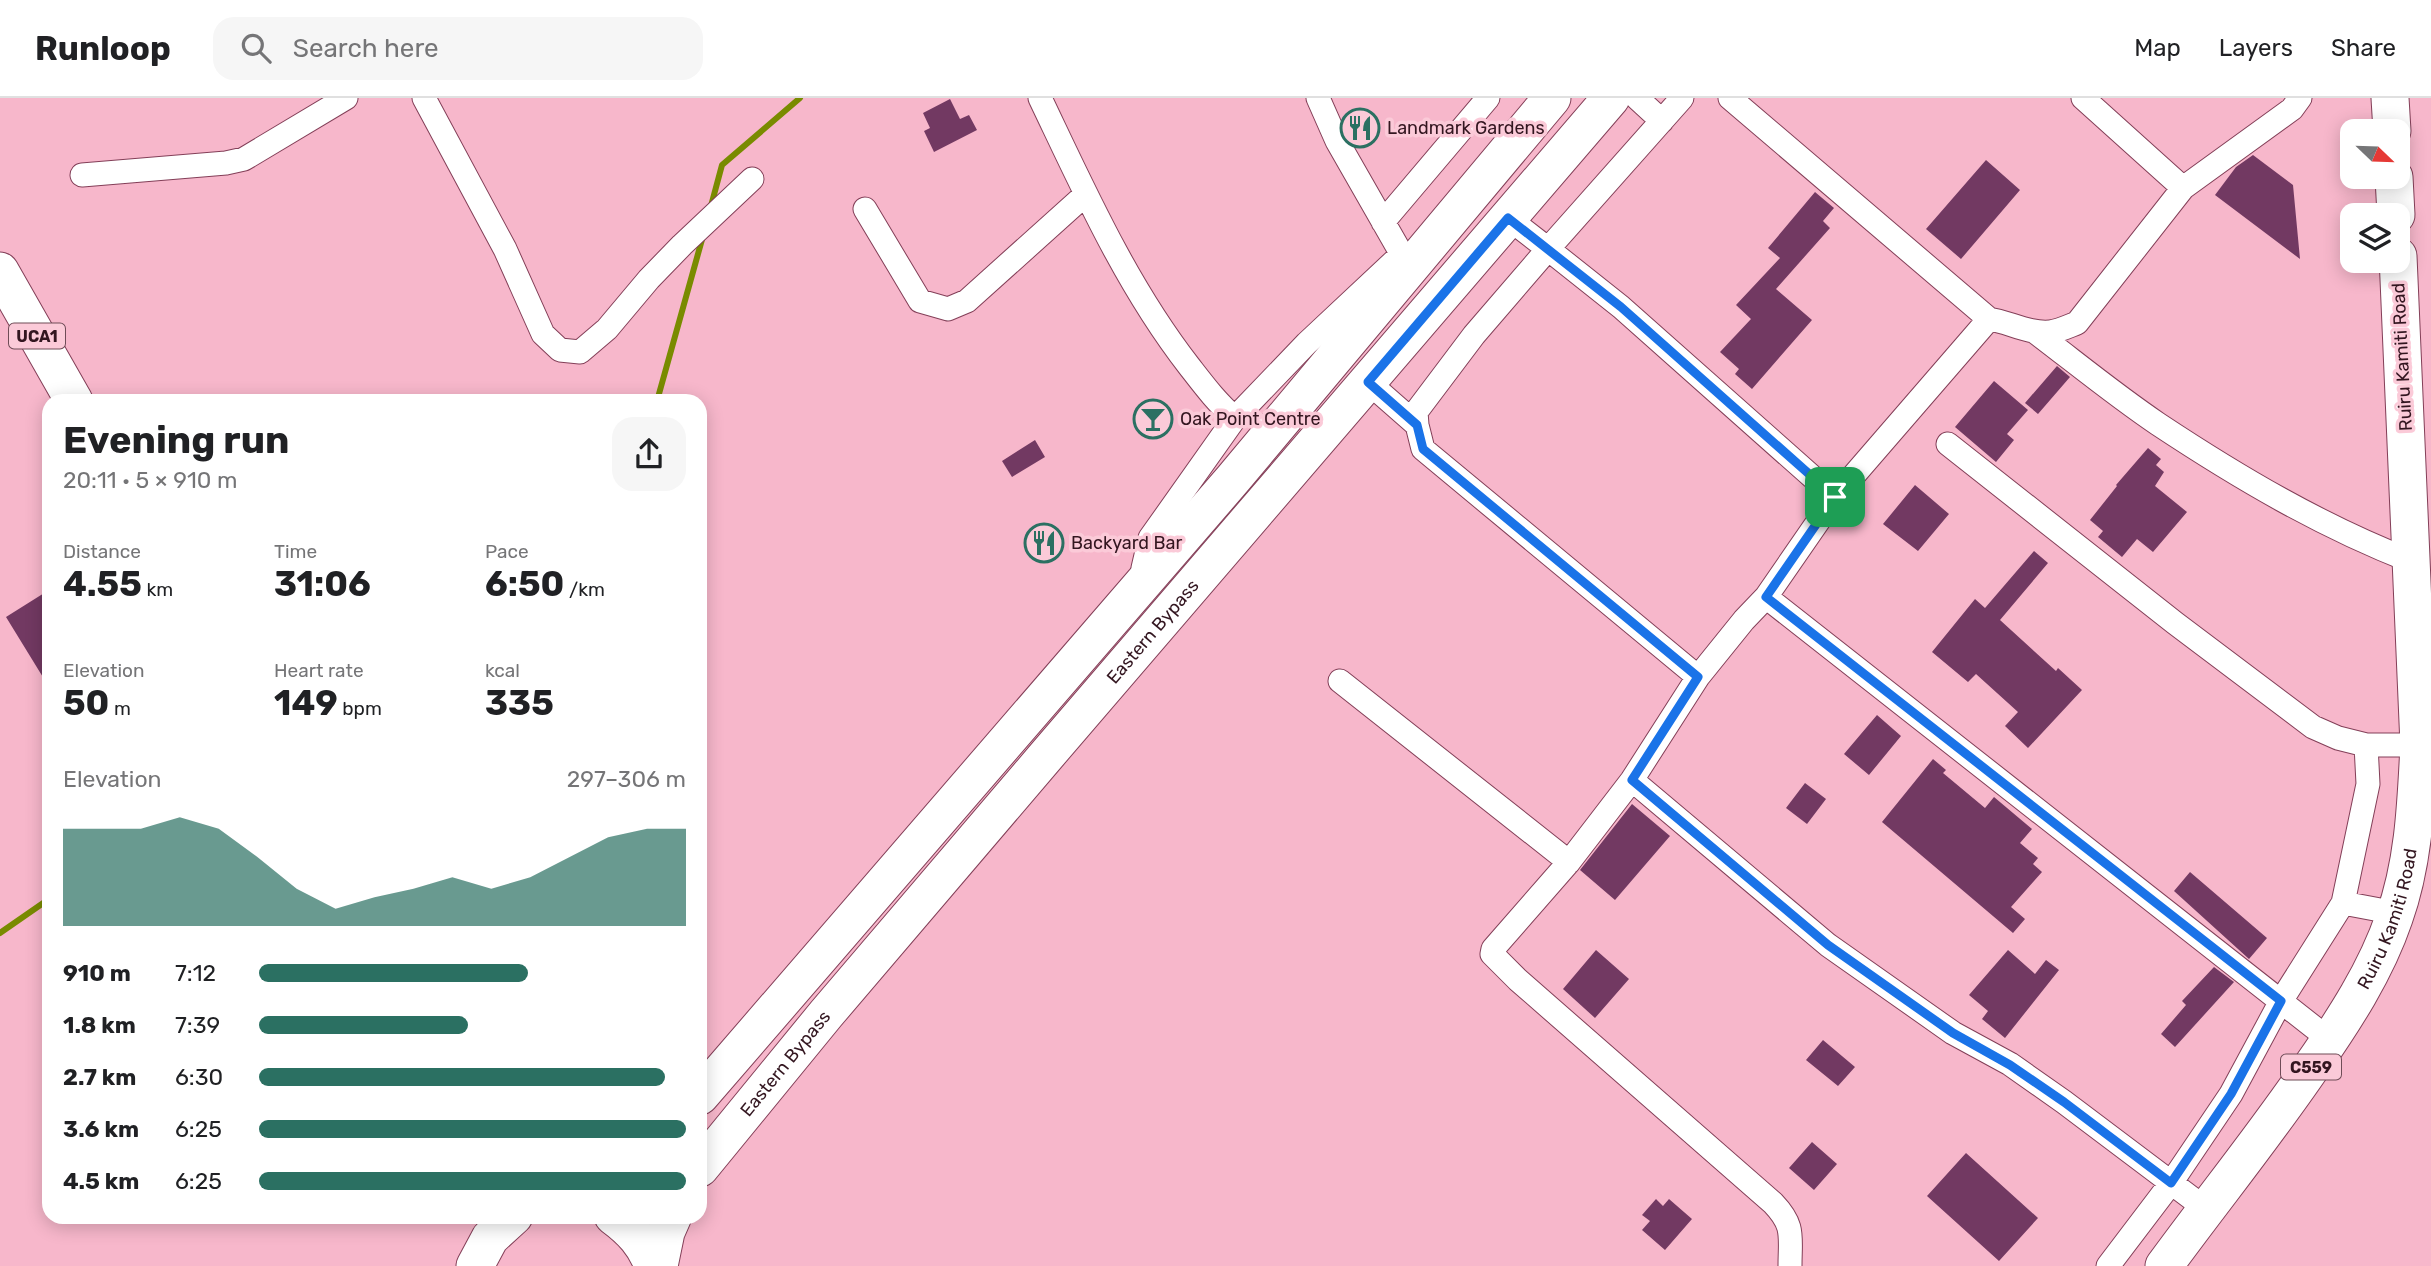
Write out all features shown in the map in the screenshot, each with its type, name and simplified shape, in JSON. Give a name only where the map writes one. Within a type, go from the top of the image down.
[{"type":"main road","points":[[707,1088],[1145,582],[1406,261],[1552,98]]},
{"type":"main road","name":"Eastern Bypass","points":[[707,1159],[826,1014],[1002,807],[1611,98]]},
{"type":"main road","points":[[2390,98],[2391,119]]},
{"type":"main road","name":"UCA1","points":[[0,271],[70,394]]},
{"type":"main road","name":"Ruiru Kamiti Road","points":[[2164,1266],[2275,1120],[2330,1040],[2373,966],[2396,913],[2410,855],[2415,823],[2419,746],[2399,273]]},
{"type":"main road","points":[[475,1265],[477,1224]]},
{"type":"main road","points":[[475,1265],[489,1238],[505,1224]]},
{"type":"main road","points":[[623,1224],[647,1251],[653,1266]]},
{"type":"main road","points":[[659,1266],[670,1224]]},
{"type":"street","points":[[82,175],[226,163],[244,159],[346,98]]},
{"type":"street","points":[[424,98],[505,249],[542,334],[560,350],[580,352],[607,329],[674,253],[752,179]]},
{"type":"street","points":[[1040,98],[1126,271],[1168,340],[1222,407],[1235,418]]},
{"type":"street","points":[[1145,582],[1143,568],[1150,538],[1235,418],[1307,342],[1406,261],[1337,141],[1318,98]]},
{"type":"street","points":[[1383,222],[1488,98]]},
{"type":"street","points":[[1637,98],[1662,121]]},
{"type":"street","points":[[1682,98],[1474,335],[1416,412],[1423,449],[1698,677]]},
{"type":"street","points":[[1730,98],[1989,319],[2034,331],[2052,332],[2077,323],[2183,188],[2292,109],[2300,98]]},
{"type":"street","points":[[2084,98],[2183,188]]},
{"type":"street","points":[[865,209],[920,301],[948,309],[967,301],[1086,194]]},
{"type":"street","points":[[1508,218],[1621,307],[1835,497]]},
{"type":"street","points":[[1790,1266],[1787,1218],[1773,1203],[1508,971],[1492,954],[1493,949],[1569,862],[1632,780],[1698,677],[1766,597],[1835,497],[1989,319]]},
{"type":"street","points":[[2034,331],[2156,423],[2267,492],[2357,540],[2411,561]]},
{"type":"street","points":[[1368,382],[1417,425]]},
{"type":"street","points":[[1948,444],[2175,623],[2313,727],[2338,738],[2366,745],[2419,746]]},
{"type":"street","points":[[1766,597],[2330,1040]]},
{"type":"street","points":[[1340,681],[1569,862]]},
{"type":"street","points":[[2108,1266],[2171,1183],[2231,1094],[2281,1001],[2343,903],[2368,784],[2366,745]]},
{"type":"street","points":[[1632,780],[1828,945],[1953,1033],[2010,1065],[2064,1102],[2206,1209]]},
{"type":"street","points":[[2343,903],[2396,913]]},
{"type":"building","points":[[950,99],[960,119],[969,115],[977,130],[934,152],[924,131],[930,128],[923,113]]},
{"type":"building","points":[[2253,155],[2293,185],[2300,259],[2215,195],[2236,167]]},
{"type":"building","points":[[1986,160],[2020,190],[1961,259],[1926,229]]},
{"type":"building","points":[[1815,192],[1834,208],[1823,221],[1830,228],[1776,289],[1812,320],[1752,389],[1735,374],[1739,369],[1720,352],[1751,319],[1736,305],[1780,258],[1768,248]]},
{"type":"building","points":[[2057,366],[2070,377],[2038,414],[2025,403]]},
{"type":"building","points":[[1994,381],[2028,410],[2007,434],[2014,440],[1996,462],[1955,427]]},
{"type":"building","points":[[1035,440],[1045,457],[1012,477],[1002,461]]},
{"type":"building","points":[[2148,448],[2161,459],[2156,465],[2164,472],[2155,486],[2187,512],[2153,552],[2137,539],[2122,557],[2098,537],[2103,531],[2090,520]]},
{"type":"building","points":[[1915,485],[1949,514],[1918,551],[1883,524]]},
{"type":"building","points":[[2034,551],[2048,563],[2000,620],[2056,671],[2058,668],[2082,690],[2028,748],[2005,726],[2018,712],[1976,674],[1968,682],[1932,652],[1975,599],[1985,608]]},
{"type":"building","points":[[42,594],[42,676],[6,617]]},
{"type":"building","points":[[1877,715],[1901,736],[1869,775],[1844,754]]},
{"type":"building","points":[[1933,759],[1946,770],[1943,773],[1985,808],[1994,797],[2032,829],[2020,843],[2038,858],[2033,864],[2042,872],[2011,907],[2025,919],[2013,933],[1882,822]]},
{"type":"building","points":[[1805,783],[1826,799],[1807,824],[1786,808]]},
{"type":"building","points":[[1632,804],[1670,836],[1615,900],[1580,870]]},
{"type":"building","points":[[2190,872],[2267,938],[2249,959],[2174,891]]},
{"type":"building","points":[[1596,950],[1629,979],[1595,1018],[1563,989]]},
{"type":"building","points":[[2008,950],[2035,974],[2046,960],[2059,970],[2005,1038],[1982,1019],[1988,1011],[1969,995]]},
{"type":"building","points":[[2214,967],[2234,982],[2175,1047],[2161,1034],[2186,1005],[2182,1001]]},
{"type":"building","points":[[1823,1040],[1855,1067],[1838,1086],[1806,1060]]},
{"type":"building","points":[[1812,1142],[1837,1164],[1814,1190],[1789,1168]]},
{"type":"building","points":[[1966,1153],[2038,1218],[1999,1261],[1927,1196]]},
{"type":"building","points":[[1656,1199],[1663,1206],[1669,1199],[1692,1219],[1665,1250],[1642,1230],[1650,1221],[1642,1215]]},
{"type":"waterway","points":[[711,206],[722,165],[800,98]]},
{"type":"waterway","points":[[659,394],[703,236]]},
{"type":"waterway","points":[[0,933],[42,904]]},
{"type":"place","name":"Landmark Gardens","points":[[1360,128]]},
{"type":"place","name":"Oak Point Centre","points":[[1153,419]]},
{"type":"place","name":"Backyard Bar","points":[[1044,543]]},
{"type":"route","points":[[1508,218],[1621,307],[1835,497],[1766,597],[2281,1001],[2231,1094],[2171,1183],[2064,1102],[2010,1065],[1953,1033],[1828,945],[1632,780],[1698,677],[1423,449],[1417,425],[1368,382],[1508,218]]}]
